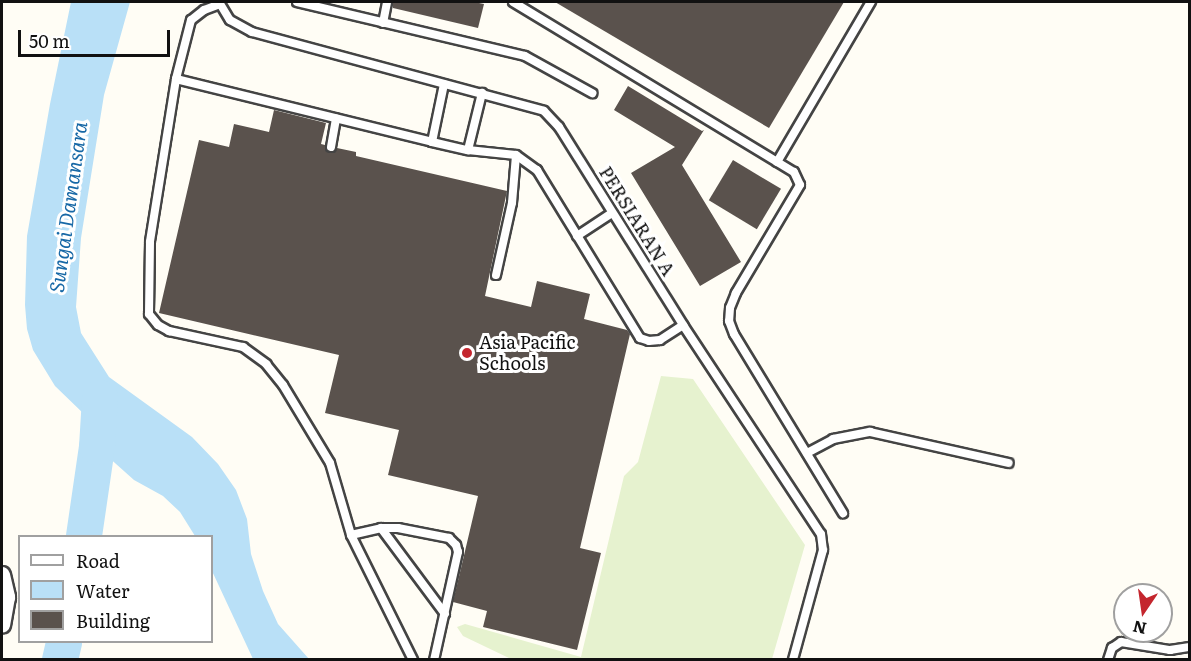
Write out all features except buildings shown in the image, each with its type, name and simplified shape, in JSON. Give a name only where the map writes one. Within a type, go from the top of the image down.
[{"type":"street","points":[[2,574],[4,596],[2,625]]},
{"type":"lane","points":[[297,2],[525,57],[592,93]]},
{"type":"lane","points":[[383,23],[387,2]]},
{"type":"lane","points":[[513,2],[794,172],[800,185],[736,293],[730,308],[729,321],[734,334],[843,513]]},
{"type":"lane","points":[[777,162],[872,2]]},
{"type":"lane","points":[[219,3],[204,10],[192,20],[176,79],[150,242],[149,314],[158,325],[169,331],[243,347],[266,364],[283,385],[330,463],[351,535],[413,660]]},
{"type":"lane","name":"PERSIARAN A","points":[[219,3],[230,20],[252,32],[544,111],[559,127],[683,326],[821,534],[823,550],[794,660]]},
{"type":"lane","points":[[176,79],[432,142],[468,150],[516,155],[537,170],[640,338],[649,341],[660,340],[683,326]]},
{"type":"lane","points":[[432,142],[444,84]]},
{"type":"lane","points":[[468,150],[482,93]]},
{"type":"lane","points":[[331,147],[336,118]]},
{"type":"lane","points":[[496,275],[512,203],[516,155]]},
{"type":"lane","points":[[577,236],[612,213]]},
{"type":"lane","points":[[807,453],[833,439],[870,432],[1009,463]]},
{"type":"lane","points":[[351,535],[381,528],[398,528],[449,538],[456,545],[458,552],[434,660]]},
{"type":"lane","points":[[381,528],[445,614]]},
{"type":"lane","points":[[1108,660],[1112,648],[1121,642],[1170,650],[1190,647]]},
{"type":"green space","points":[[661,376],[693,379],[805,545],[772,659],[511,659],[463,636],[457,627],[465,624],[581,657],[624,476],[638,462]]},
{"type":"water","name":"Sungai Damansara","points":[[71,2],[130,2],[104,95],[81,238],[76,307],[81,333],[109,377],[192,437],[218,464],[236,490],[247,519],[251,554],[263,591],[278,624],[309,659],[253,659],[213,573],[213,535],[194,535],[180,512],[163,496],[134,480],[97,447],[85,415],[55,386],[33,350],[27,329],[25,305],[27,236]]},
{"type":"waterway","points":[[84,535],[97,447],[100,398]]},
{"type":"waterway","points":[[60,660],[64,643]]},
{"type":"place","name":"Asia Pacific Schools","points":[[467,353]]}]
